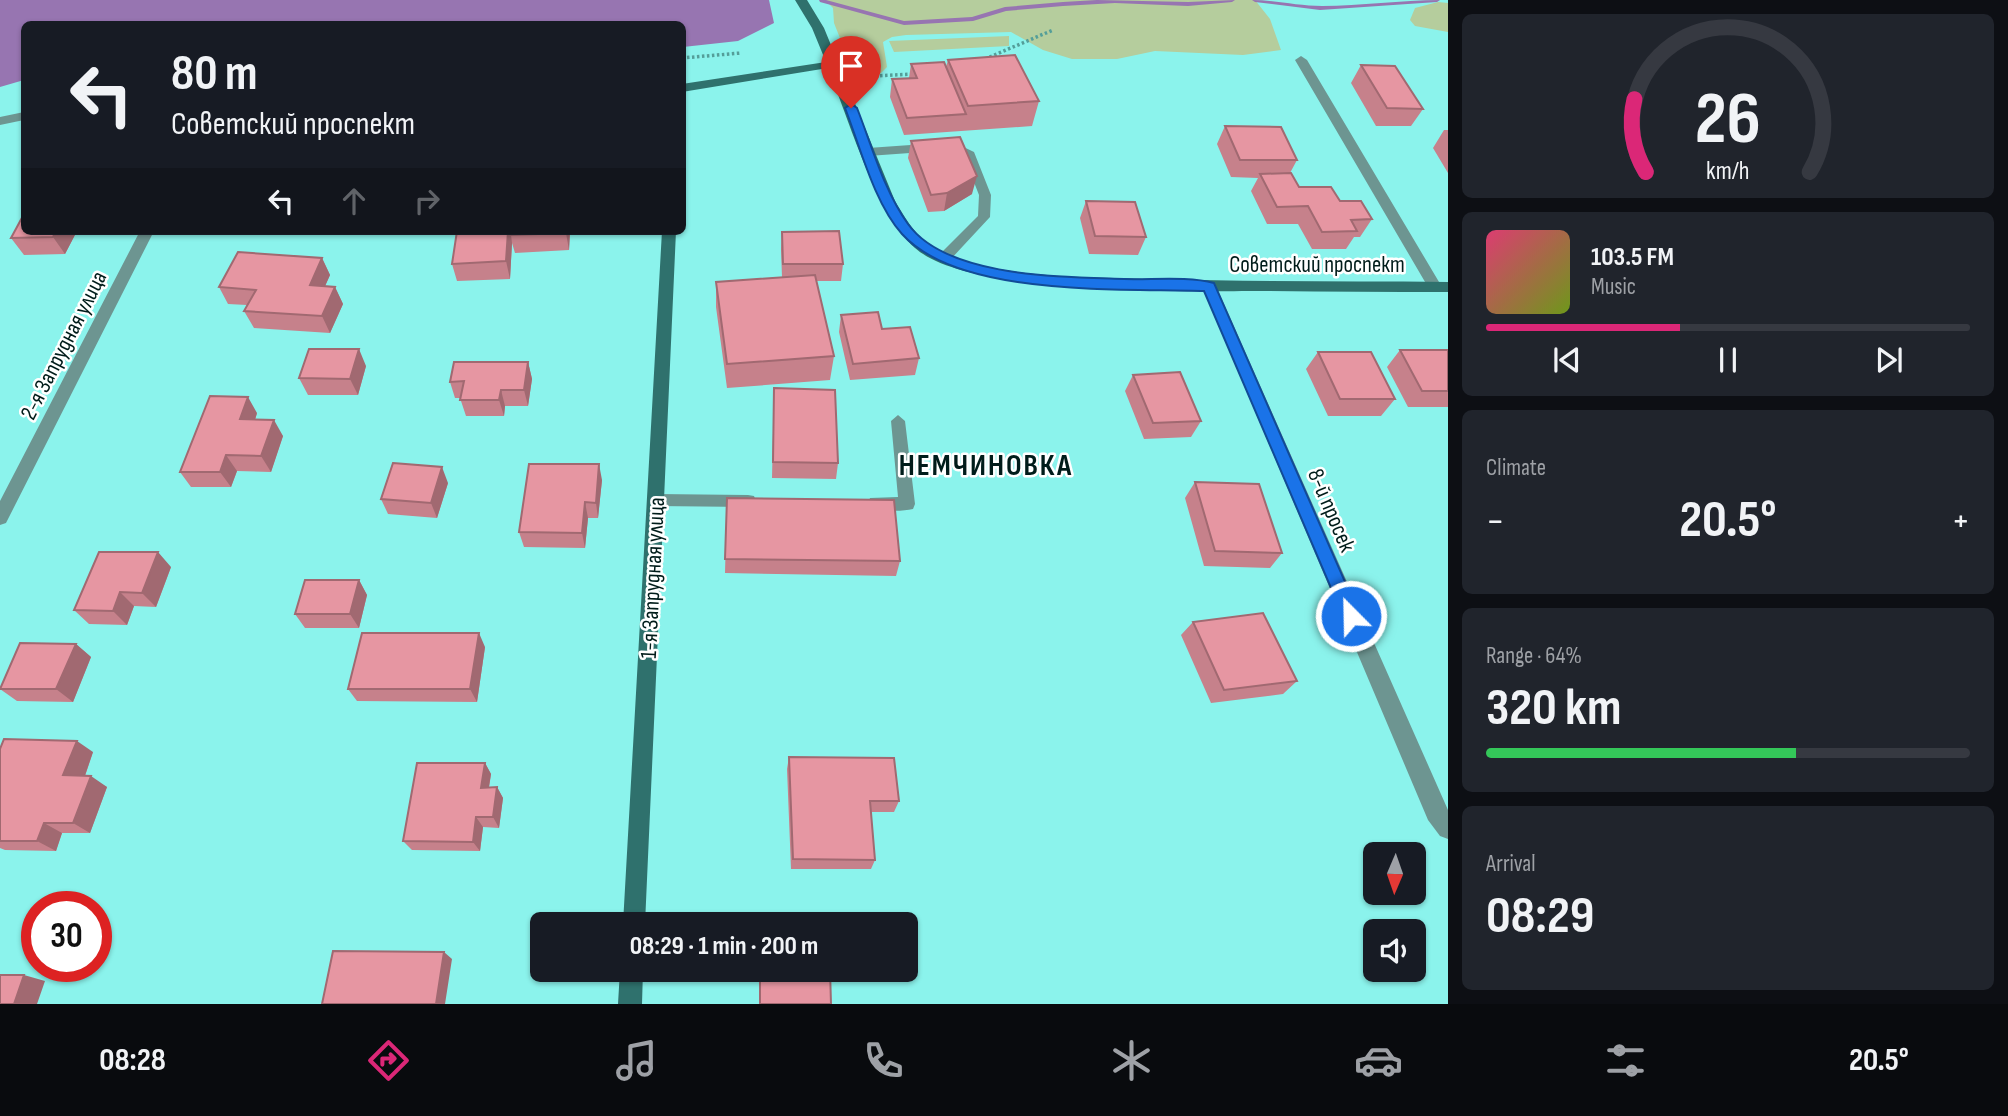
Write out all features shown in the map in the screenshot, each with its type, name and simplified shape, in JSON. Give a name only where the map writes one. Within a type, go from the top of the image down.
[{"type":"street","name":"Советский проспект","points":[[800,0],[818,28],[888,201],[905,229],[923,247],[945,257],[995,274],[1048,281],[1209,286],[1442,288]]},
{"type":"street","points":[[1301,60],[1442,288]]},
{"type":"street","points":[[686,87],[833,64]]},
{"type":"street","points":[[0,121],[21,117]]},
{"type":"street","name":"2-я Запрудная улица","points":[[0,518],[145,235]]},
{"type":"street","name":"1-я Запрудная улица","points":[[635,912],[669,235]]},
{"type":"street","name":"8-й просек","points":[[1209,286],[1436,812],[1448,828]]},
{"type":"street","points":[[630,1004],[631,982]]},
{"type":"lane","points":[[868,152],[953,146],[968,152],[985,195],[984,217],[945,257]]},
{"type":"lane","points":[[866,503],[906,504],[898,421]]},
{"type":"lane","points":[[656,500],[758,502]]},
{"type":"path","points":[[981,61],[1053,30]]},
{"type":"path","points":[[686,58],[748,53]]},
{"type":"path","points":[[859,84],[874,76],[915,74]]},
{"type":"green space","points":[[825,0],[1255,0],[1270,19],[1281,50],[1243,55],[1155,51],[1117,59],[1072,59],[1043,50],[1011,32],[906,35],[892,37],[883,42],[887,67],[880,74],[867,75],[853,71],[834,23],[833,8]]},
{"type":"green space","points":[[1438,2],[1448,3],[1448,32],[1415,26],[1410,20],[1415,8]]},
{"type":"green space","points":[[1009,36],[1009,46],[894,52],[889,41]]},
{"type":"shaded area","points":[[0,0],[769,0],[774,23],[738,41],[686,47],[686,21],[21,21],[21,81],[0,87]]},
{"type":"building","points":[[1015,55],[1039,101],[968,106],[948,60]]},
{"type":"building","points":[[944,62],[966,114],[907,118],[892,79],[917,78],[911,64]]},
{"type":"building","points":[[1361,65],[1395,66],[1423,109],[1387,108]]},
{"type":"building","points":[[1225,126],[1281,127],[1297,160],[1240,160]]},
{"type":"building","points":[[960,137],[977,176],[947,193],[931,195],[911,141]]},
{"type":"building","points":[[1291,173],[1299,187],[1331,187],[1340,201],[1361,201],[1372,219],[1351,220],[1357,231],[1322,232],[1308,206],[1277,207],[1260,174]]},
{"type":"building","points":[[1086,201],[1135,202],[1146,237],[1095,236]]},
{"type":"building","points":[[21,220],[21,235],[54,235],[53,237],[11,238]]},
{"type":"building","points":[[839,231],[843,264],[783,264],[782,232]]},
{"type":"building","points":[[456,235],[508,235],[506,261],[452,264]]},
{"type":"building","points":[[238,252],[322,258],[310,285],[335,287],[322,316],[244,311],[256,290],[219,287]]},
{"type":"building","points":[[815,275],[834,356],[727,364],[716,282]]},
{"type":"building","points":[[878,312],[882,329],[910,327],[919,358],[853,364],[841,315]]},
{"type":"building","points":[[309,349],[359,349],[350,379],[299,378]]},
{"type":"building","points":[[1400,350],[1448,350],[1448,391],[1422,391]]},
{"type":"building","points":[[1318,352],[1371,352],[1395,399],[1340,399]]},
{"type":"building","points":[[454,362],[528,362],[524,390],[501,390],[499,400],[460,400],[464,381],[450,382]]},
{"type":"building","points":[[1180,372],[1201,421],[1153,423],[1133,375]]},
{"type":"building","points":[[774,388],[835,390],[838,463],[773,462]]},
{"type":"building","points":[[210,396],[248,397],[240,419],[274,420],[261,456],[226,455],[220,472],[180,472]]},
{"type":"building","points":[[393,463],[442,467],[431,503],[381,499]]},
{"type":"building","points":[[529,464],[599,464],[596,503],[585,502],[582,533],[519,532]]},
{"type":"building","points":[[1195,482],[1259,484],[1282,553],[1215,551]]},
{"type":"building","points":[[727,498],[894,500],[900,561],[725,559]]},
{"type":"building","points":[[99,552],[158,552],[142,593],[120,592],[113,611],[74,610]]},
{"type":"building","points":[[305,580],[359,580],[350,614],[295,614]]},
{"type":"building","points":[[1263,613],[1297,681],[1224,690],[1193,622]]},
{"type":"building","points":[[362,633],[479,633],[470,689],[348,689]]},
{"type":"building","points":[[20,643],[76,644],[56,689],[0,689]]},
{"type":"building","points":[[4,739],[77,741],[63,775],[91,776],[73,823],[44,823],[37,841],[0,841],[0,749]]},
{"type":"building","points":[[789,757],[894,758],[899,801],[870,801],[875,860],[793,859]]},
{"type":"building","points":[[417,763],[485,763],[481,788],[497,787],[493,817],[476,817],[473,842],[403,841]]},
{"type":"building","points":[[333,951],[444,952],[436,1004],[322,1004]]},
{"type":"building","points":[[0,975],[21,975],[22,982],[14,1004],[0,1004]]},
{"type":"building","points":[[760,982],[830,982],[831,1004],[760,1004]]},
{"type":"waterway","points":[[822,1],[904,23],[973,19],[1005,9],[1063,4],[1115,1],[1188,4],[1232,0]]},
{"type":"waterway","points":[[1255,0],[1320,8],[1437,0]]},
{"type":"district","name":"НЕМЧИНОВКА","points":[[986,465]]},
{"type":"route","points":[[851,108],[888,201],[905,229],[923,247],[953,261],[995,274],[1048,281],[1209,286],[1351,616]]}]
